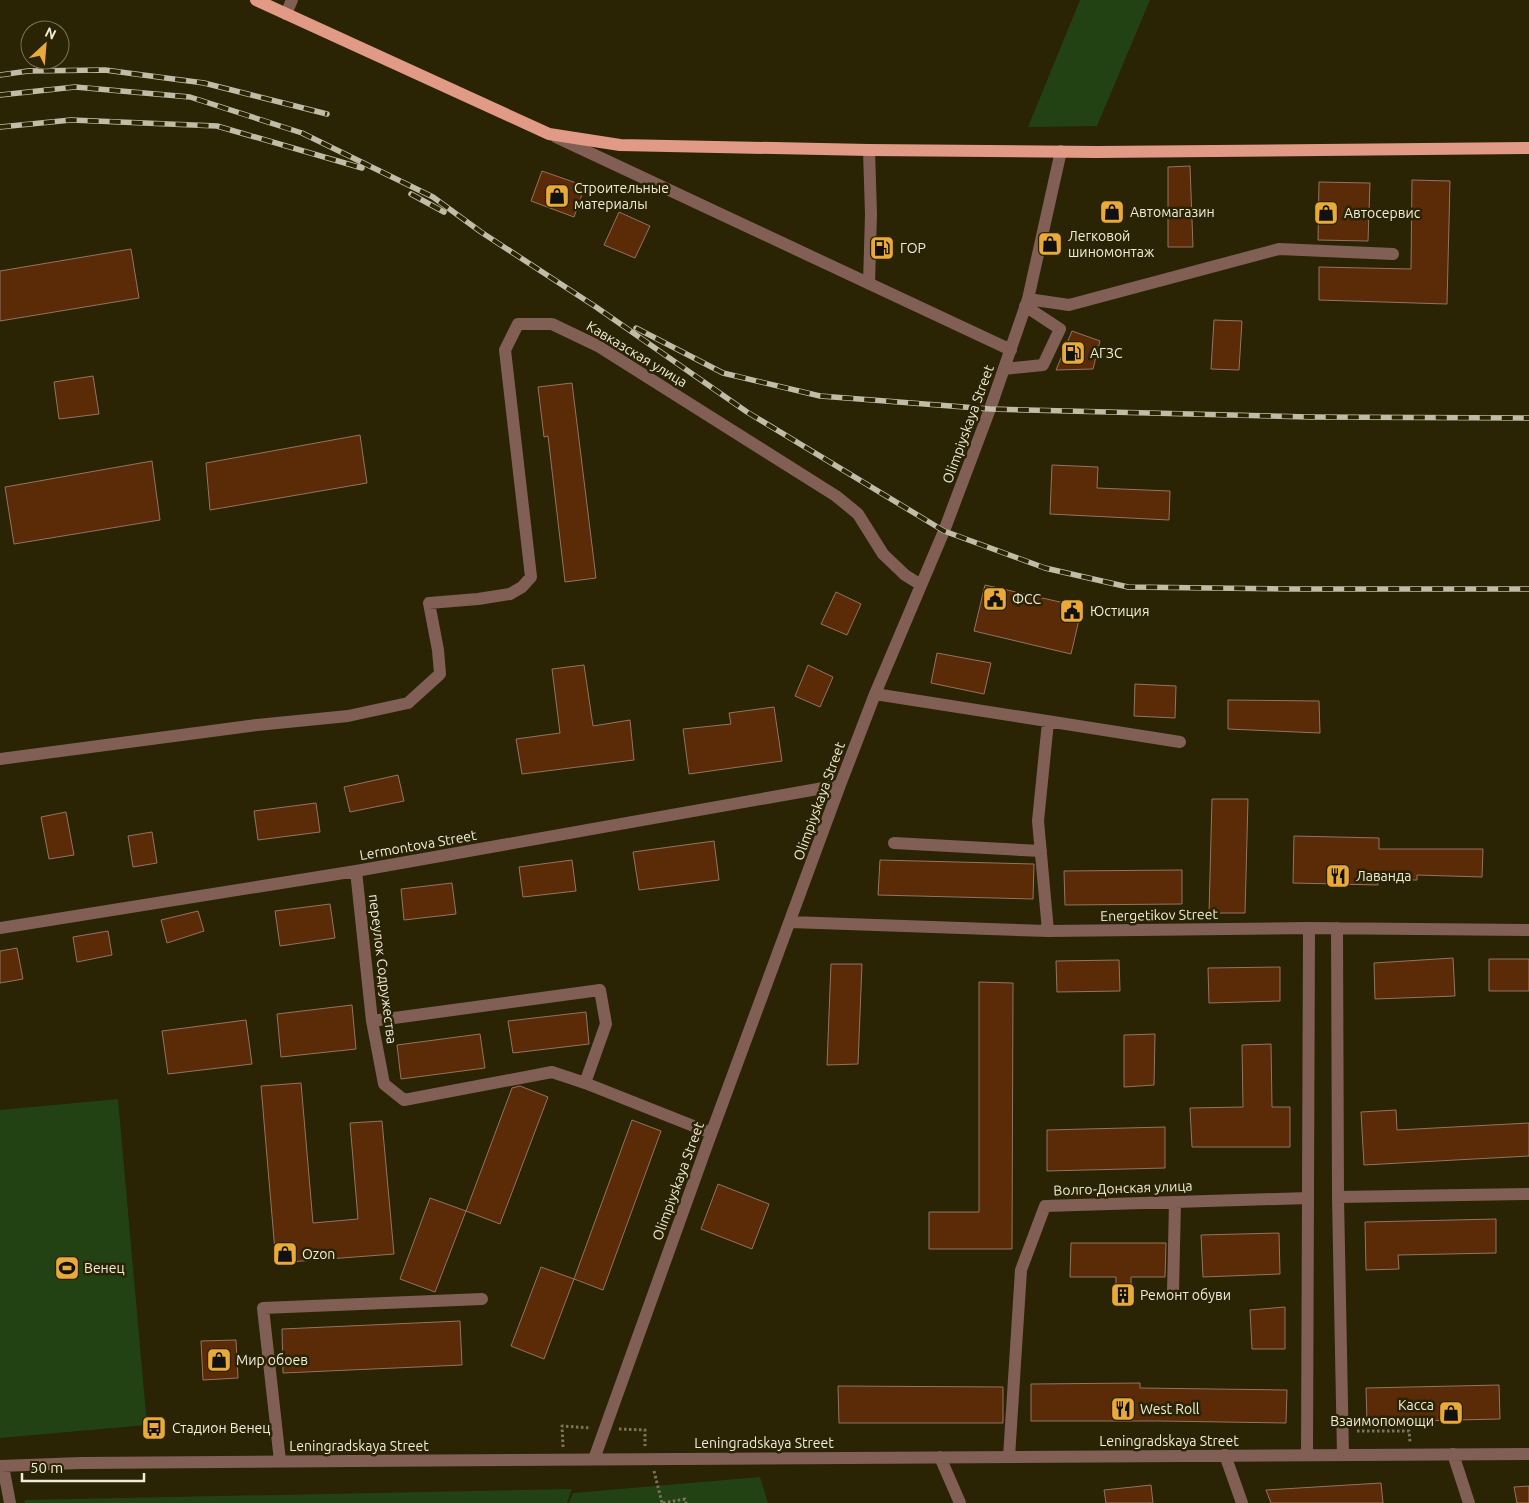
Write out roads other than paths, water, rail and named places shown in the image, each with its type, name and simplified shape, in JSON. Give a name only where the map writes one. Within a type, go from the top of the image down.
[{"type":"main road","points":[[256,0],[549,134],[620,145],[869,150],[1061,151],[1529,148]]},
{"type":"street","points":[[286,14],[292,0]]},
{"type":"street","points":[[549,134],[1011,350]]},
{"type":"street","points":[[869,150],[871,214],[869,284]]},
{"type":"street","name":"Olimpiyskaya Street","points":[[594,1459],[711,1133],[840,785],[875,694],[944,531],[1011,350],[1027,302],[1061,151]]},
{"type":"street","points":[[1027,302],[1069,305],[1279,249],[1393,254]]},
{"type":"street","points":[[1004,369],[1042,365],[1060,329],[1027,302]]},
{"type":"street","name":"Кавказская улица","points":[[0,759],[257,725],[348,716],[408,703],[440,674],[438,650],[429,603],[510,594],[522,587],[531,577],[505,350],[518,324],[552,324],[598,346],[836,496],[858,514],[883,554],[905,575],[921,585]]},
{"type":"street","points":[[875,694],[1180,742]]},
{"type":"street","points":[[1048,722],[1038,821],[1048,931]]},
{"type":"street","name":"Lermontova Street","points":[[0,928],[356,871],[840,785]]},
{"type":"street","points":[[894,844],[1041,851]]},
{"type":"street","name":"переулок Содружества","points":[[356,871],[372,1021],[384,1084],[404,1100],[552,1072],[585,1083],[711,1133]]},
{"type":"street","name":"Energetikov Street","points":[[790,922],[1048,931],[1309,928],[1529,930]]},
{"type":"street","points":[[1308,1455],[1309,928]]},
{"type":"street","points":[[1337,928],[1338,1197],[1343,1455]]},
{"type":"street","points":[[372,1021],[600,990],[606,1024],[585,1083]]},
{"type":"street","points":[[1338,1197],[1529,1194]]},
{"type":"street","name":"Волго-Донская улица","points":[[1009,1456],[1021,1270],[1045,1206],[1308,1198]]},
{"type":"street","points":[[1173,1292],[1175,1202]]},
{"type":"street","points":[[280,1461],[263,1308],[482,1299]]},
{"type":"street","points":[[1452,1454],[1468,1503]]},
{"type":"street","name":"Leningradskaya Street","points":[[1,1466],[280,1461],[1529,1454]]},
{"type":"street","points":[[1226,1456],[1242,1503]]},
{"type":"street","points":[[940,1457],[960,1503]]},
{"type":"street","points":[[1,1466],[10,1503]]},
{"type":"railway","points":[[0,75],[28,71],[105,70],[204,83],[327,114]]},
{"type":"railway","points":[[0,95],[75,87],[190,97],[302,133],[433,197],[481,232],[596,307],[747,412],[944,531],[1045,568],[1128,587],[1529,589]]},
{"type":"railway","points":[[0,127],[71,120],[217,126],[362,168]]},
{"type":"railway","points":[[411,194],[444,212]]},
{"type":"railway","points":[[636,328],[723,373],[820,396],[990,409],[1309,417],[1529,418]]},
{"type":"place","name":"Строительные материалы","points":[[557,196]]},
{"type":"place","name":"Автомагазин","points":[[1112,212]]},
{"type":"place","name":"Автосервис","points":[[1326,213]]},
{"type":"place","name":"Легковой шиномонтаж","points":[[1050,244]]},
{"type":"place","name":"ГОР","points":[[882,248]]},
{"type":"place","name":"АГЗС","points":[[1073,353]]},
{"type":"place","name":"ФСС","points":[[995,599]]},
{"type":"place","name":"Юстиция","points":[[1072,611]]},
{"type":"place","name":"Лаванда","points":[[1338,876]]},
{"type":"place","name":"Ozon","points":[[285,1254]]},
{"type":"place","name":"Венец","points":[[67,1268]]},
{"type":"place","name":"Ремонт обуви","points":[[1123,1295]]},
{"type":"place","name":"Мир обоев","points":[[219,1360]]},
{"type":"place","name":"West Roll","points":[[1123,1409]]},
{"type":"place","name":"Касса Взаимопомощи","points":[[1451,1413]]},
{"type":"place","name":"Стадион Венец","points":[[154,1428]]}]
